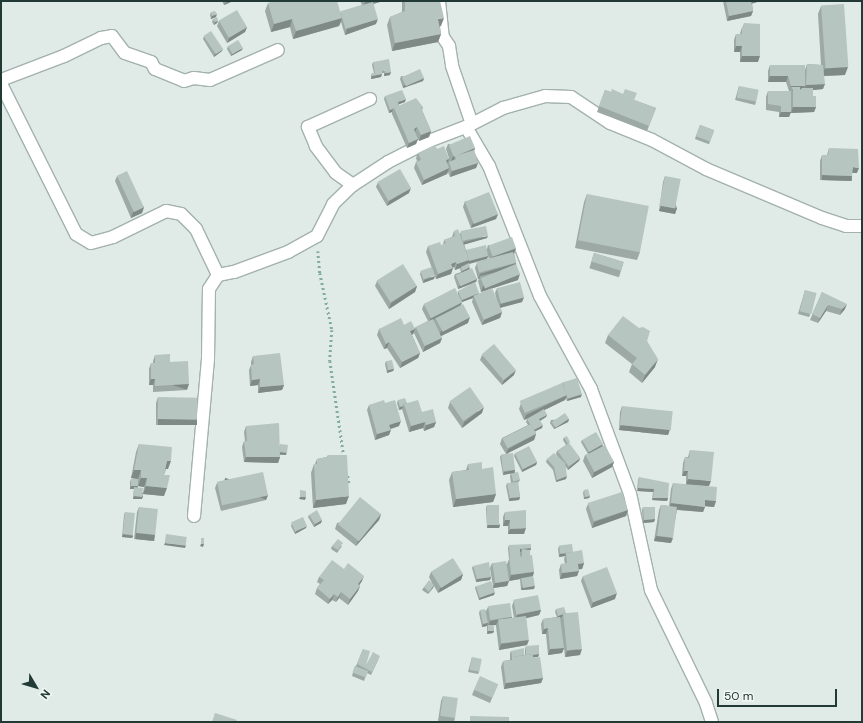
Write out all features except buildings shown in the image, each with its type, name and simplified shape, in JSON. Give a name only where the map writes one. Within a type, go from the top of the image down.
[{"type":"street","points":[[439,1],[443,38],[449,46],[452,66],[469,126],[489,166],[540,296],[591,389],[630,494],[651,590],[706,703],[712,722]]},
{"type":"street","points":[[1,80],[64,56],[102,38],[112,36],[125,53],[151,62],[155,69],[184,81],[194,78],[210,80],[278,50]]},
{"type":"street","points":[[1,84],[76,234],[91,243],[113,237],[166,211],[181,214],[196,229],[218,275]]},
{"type":"street","points":[[194,516],[208,359],[209,289],[218,275],[234,272],[288,252],[317,236],[333,204],[353,185],[388,162],[429,141],[469,126],[503,108],[545,96],[571,97],[610,123],[652,140],[706,169],[822,218],[846,226],[862,226]]},
{"type":"street","points":[[353,185],[336,173],[320,152],[308,127],[370,99]]},
{"type":"path","points":[[317,236],[320,273],[332,330],[330,361],[345,461]]},
{"type":"path","points":[[346,468],[349,483]]}]
